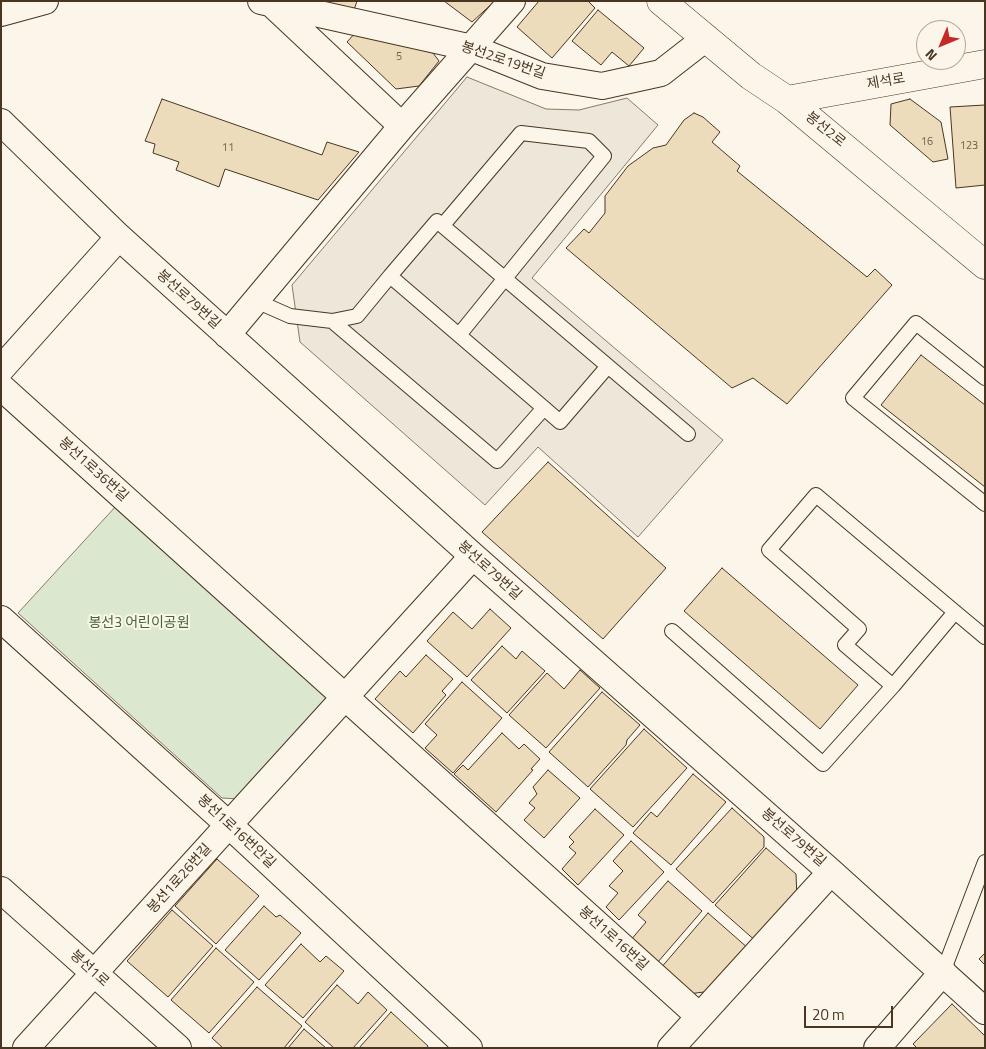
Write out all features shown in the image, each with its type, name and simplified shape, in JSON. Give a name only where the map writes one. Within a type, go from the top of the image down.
[{"type":"street","points":[[1,13],[45,1]]},
{"type":"street","points":[[227,335],[402,126],[512,1]]},
{"type":"street","name":"봉선2로","points":[[661,1],[751,76],[787,100],[985,265]]},
{"type":"street","points":[[266,3],[402,126]]},
{"type":"street","name":"봉선2로19번길","points":[[266,3],[472,48],[542,76],[602,86],[661,73],[706,38]]},
{"type":"street","name":"제석로","points":[[787,100],[985,64]]},
{"type":"street","name":"봉선로79번길","points":[[1,122],[119,237],[227,335],[985,1011]]},
{"type":"street","points":[[1,369],[119,237]]},
{"type":"street","name":"봉선1로36번길","points":[[1,387],[346,696]]},
{"type":"street","name":"봉선1로26번길","points":[[26,1048],[473,556]]},
{"type":"street","name":"봉선1로16번안길","points":[[1,620],[229,825],[469,1048]]},
{"type":"street","name":"봉선1로16번길","points":[[346,696],[699,1016]]},
{"type":"street","points":[[671,1048],[831,872]]},
{"type":"street","name":"봉선1로","points":[[1,890],[178,1048]]},
{"type":"street","points":[[877,1048],[943,972]]},
{"type":"lane","points":[[443,225],[521,133],[589,141],[604,156],[459,335]]},
{"type":"lane","points":[[256,301],[290,316],[332,321],[357,316],[437,221],[688,434]]},
{"type":"lane","points":[[390,276],[560,422],[608,366]]},
{"type":"lane","points":[[332,321],[497,461],[544,408]]},
{"type":"lane","points":[[985,378],[916,323],[853,398],[985,504]]},
{"type":"lane","points":[[892,686],[845,645],[859,629],[769,550],[816,495],[985,636]]},
{"type":"lane","points":[[672,631],[823,764],[955,612]]},
{"type":"lane","points":[[943,972],[985,862]]},
{"type":"green space","name":"봉선3 어린이공원","points":[[117,505],[330,699],[239,799],[222,798],[18,613]]},
{"type":"shaded area","points":[[467,77],[546,109],[579,110],[627,98],[658,125],[532,278],[723,440],[638,537],[538,447],[485,505],[300,342],[292,285]]},
{"type":"building","points":[[293,1],[357,1],[352,16]]},
{"type":"building","points":[[444,1],[495,1],[472,22]]},
{"type":"building","points":[[539,1],[588,1],[595,8],[552,58],[517,27]]},
{"type":"building","points":[[598,10],[644,48],[629,66],[612,52],[601,65],[572,41]]},
{"type":"building","points":[[357,31],[433,53],[439,61],[419,86],[396,89],[347,42]]},
{"type":"building","points":[[162,99],[322,155],[327,142],[359,152],[318,200],[225,169],[219,187],[176,170],[179,162],[153,153],[155,144],[145,141]]},
{"type":"building","points":[[910,99],[941,122],[948,159],[933,162],[890,125],[891,104]]},
{"type":"building","points":[[985,105],[985,185],[956,188],[950,107]]},
{"type":"building","points":[[694,113],[703,117],[720,132],[712,142],[740,166],[737,171],[867,277],[875,269],[892,285],[787,404],[753,378],[732,388],[566,248],[584,229],[589,233],[605,213],[605,196],[628,166],[653,148],[666,145],[684,120]]},
{"type":"building","points":[[921,355],[985,405],[985,487],[881,405]]},
{"type":"building","points":[[548,462],[666,568],[603,639],[482,532]]},
{"type":"building","points":[[722,568],[858,685],[820,729],[684,611]]},
{"type":"building","points":[[490,609],[511,628],[467,677],[427,641],[453,612],[472,629]]},
{"type":"building","points":[[502,646],[516,659],[522,651],[545,671],[507,713],[471,680]]},
{"type":"building","points":[[426,655],[453,679],[442,691],[446,695],[413,733],[375,699],[400,671],[406,677]]},
{"type":"building","points":[[580,670],[600,688],[546,748],[509,715],[547,673],[564,689]]},
{"type":"building","points":[[462,682],[502,718],[453,773],[425,748],[437,735],[425,724]]},
{"type":"building","points":[[602,692],[640,725],[627,740],[626,745],[588,787],[549,752]]},
{"type":"building","points":[[644,729],[687,768],[633,827],[590,789]]},
{"type":"building","points":[[502,733],[519,749],[524,744],[540,759],[531,769],[533,770],[496,812],[454,774],[463,765],[468,770]]},
{"type":"building","points":[[548,770],[580,798],[544,838],[524,820],[535,808],[529,803],[537,794],[533,787]]},
{"type":"building","points":[[693,774],[726,802],[671,865],[633,833],[651,812],[657,817]]},
{"type":"building","points":[[732,808],[764,837],[764,847],[713,903],[676,869]]},
{"type":"building","points":[[595,809],[624,835],[578,885],[562,869],[576,853],[569,847],[574,842],[569,837]]},
{"type":"building","points":[[631,841],[664,872],[619,920],[606,907],[618,893],[609,886],[623,871],[613,861]]},
{"type":"building","points":[[766,848],[796,874],[797,899],[758,943],[715,905]]},
{"type":"building","points":[[217,859],[259,896],[216,944],[175,906]]},
{"type":"building","points":[[668,881],[702,911],[657,963],[630,941],[646,922],[638,915]]},
{"type":"building","points":[[264,906],[276,917],[280,915],[301,933],[259,980],[225,950]]},
{"type":"building","points":[[172,910],[213,946],[168,997],[127,961]]},
{"type":"building","points":[[708,913],[749,949],[712,991],[688,994],[660,969]]},
{"type":"building","points":[[301,944],[320,962],[326,956],[344,971],[303,1018],[265,985]]},
{"type":"building","points":[[216,948],[254,982],[209,1033],[171,1000]]},
{"type":"building","points":[[985,953],[985,965],[979,959]]},
{"type":"building","points":[[337,985],[358,1004],[368,992],[387,1010],[353,1048],[334,1048],[305,1022]]},
{"type":"building","points":[[257,987],[302,1026],[284,1048],[223,1048],[212,1038]]},
{"type":"building","points":[[952,1004],[985,1036],[985,1048],[917,1048],[913,1044]]},
{"type":"building","points":[[391,1012],[428,1046],[427,1048],[359,1048]]},
{"type":"building","points":[[304,1029],[326,1048],[288,1048]]}]
